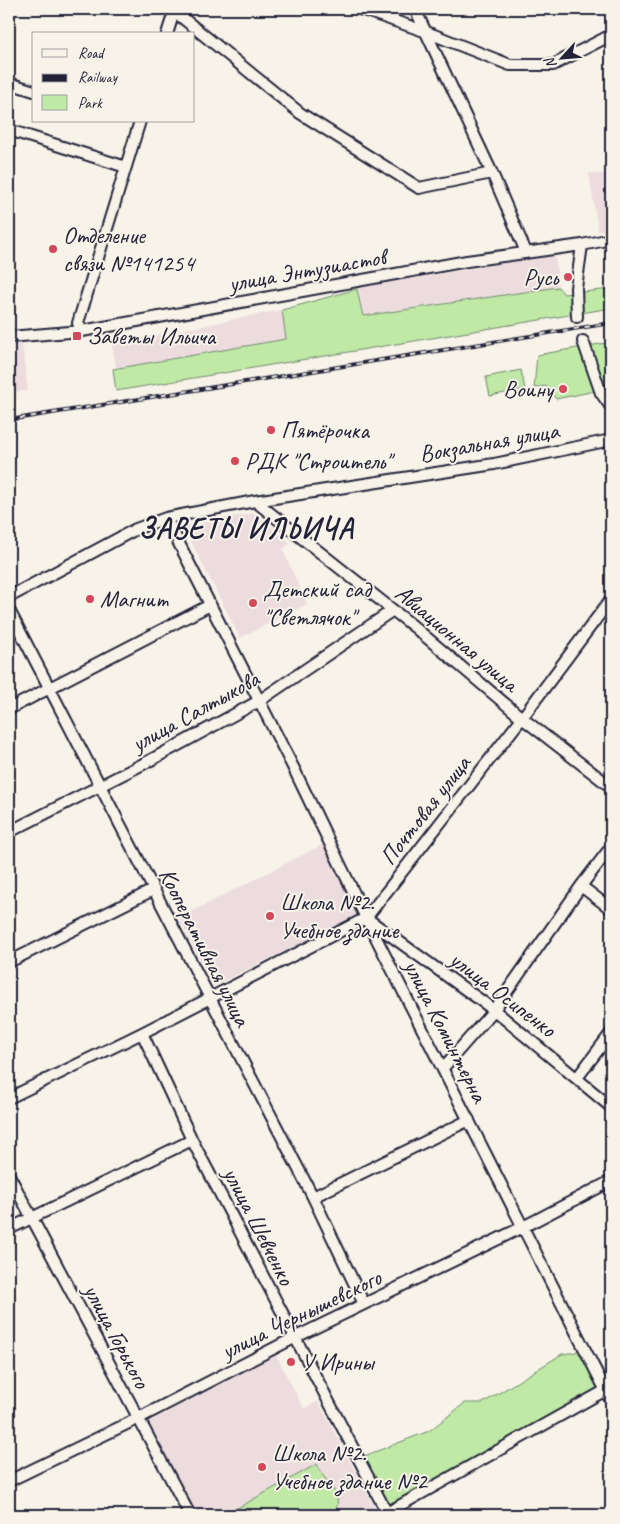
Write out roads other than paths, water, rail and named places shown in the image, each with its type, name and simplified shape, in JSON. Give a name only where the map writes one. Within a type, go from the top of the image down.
[{"type":"street","points":[[360,9],[424,31],[510,65],[553,65],[611,36]]},
{"type":"street","points":[[415,9],[492,173],[526,252]]},
{"type":"street","points":[[168,32],[174,10],[300,113],[419,188],[492,173]]},
{"type":"street","points":[[9,83],[32,90]]},
{"type":"street","points":[[82,331],[78,323],[139,122]]},
{"type":"street","points":[[9,130],[126,167]]},
{"type":"street","name":"улица Энтузиастов","points":[[9,338],[82,331],[467,261],[611,240]]},
{"type":"street","points":[[578,317],[576,288],[582,245]]},
{"type":"street","points":[[583,341],[601,393],[611,408]]},
{"type":"street","name":"Вокзальная улица","points":[[9,597],[136,529],[166,518],[255,501],[494,464],[611,440]]},
{"type":"street","name":"Авиационная улица","points":[[255,501],[393,610],[522,718],[611,787]]},
{"type":"street","name":"улица Коминтерна","points":[[166,518],[294,769],[366,918],[611,1400]]},
{"type":"street","name":"Почтовая улица","points":[[9,1098],[210,999],[366,918],[522,718],[611,599]]},
{"type":"street","points":[[9,709],[210,606]]},
{"type":"street","name":"Кооперативная улица","points":[[9,610],[48,689],[312,1197],[364,1304]]},
{"type":"street","name":"улица Салтыкова","points":[[9,832],[149,761],[259,701],[393,610]]},
{"type":"street","points":[[443,1068],[494,1010],[581,886],[611,847]]},
{"type":"street","points":[[581,886],[611,909]]},
{"type":"street","points":[[9,962],[153,890]]},
{"type":"street","name":"улица Осипенко","points":[[366,918],[494,1010],[611,1107]]},
{"type":"street","name":"улица Шевченко","points":[[142,1033],[192,1140],[386,1515]]},
{"type":"street","points":[[577,1078],[611,1033]]},
{"type":"street","points":[[312,1197],[469,1120]]},
{"type":"street","points":[[9,1229],[192,1140]]},
{"type":"street","name":"улица Горького","points":[[9,1175],[190,1515]]},
{"type":"street","name":"улица Чернышевского","points":[[9,1481],[139,1418],[294,1338],[523,1227],[611,1181]]},
{"type":"street","points":[[386,1515],[606,1390]]},
{"type":"railway","points":[[9,420],[611,323]]},
{"type":"place","name":"Отделение связи №141254","points":[[53,249]]},
{"type":"place","name":"Русь","points":[[568,277]]},
{"type":"place","name":"Заветы Ильича","points":[[77,336]]},
{"type":"place","name":"Воину","points":[[563,389]]},
{"type":"place","name":"Пятёрочка","points":[[271,430]]},
{"type":"place","name":"РДК \"Строитель\"","points":[[235,461]]},
{"type":"place","name":"Магнит","points":[[90,599]]},
{"type":"place","name":"Детский сад \"Светлячок\"","points":[[253,603]]},
{"type":"place","name":"Школа №2. Учебное здание","points":[[270,916]]},
{"type":"place","name":"У Ирины","points":[[291,1362]]},
{"type":"place","name":"Школа №2. Учебное здание №2","points":[[262,1467]]},
{"type":"district","name":"ЗАВЕТЫ ИЛЬИЧА","points":[[246,528]]}]
